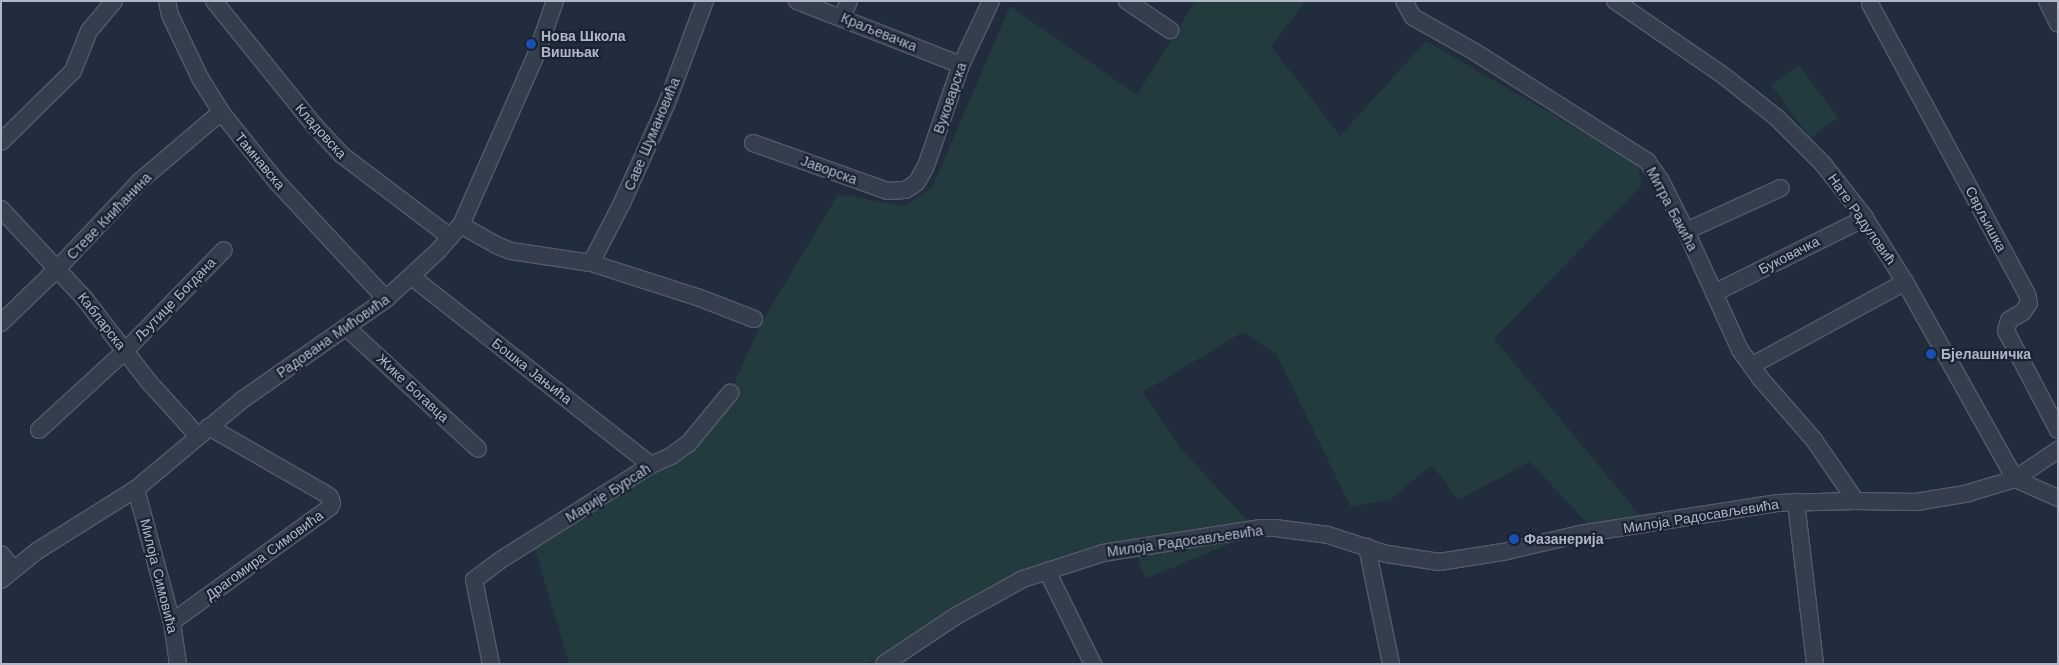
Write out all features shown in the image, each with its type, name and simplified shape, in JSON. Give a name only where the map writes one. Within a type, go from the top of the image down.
[{"type":"street","points":[[1,142],[73,71],[89,31],[114,1]]},
{"type":"street","name":"Тамнавска","points":[[167,1],[170,15],[200,78],[220,112],[276,181],[386,299]]},
{"type":"street","name":"Кладовска","points":[[214,1],[303,112],[342,155],[450,237]]},
{"type":"street","name":"Радована Мићовића","points":[[7,575],[37,551],[136,489],[242,400],[347,328],[412,278],[462,225],[536,55],[555,1]]},
{"type":"street","name":"Саве Шумановића","points":[[591,264],[622,203],[666,103],[705,1]]},
{"type":"street","name":"Краљевачка","points":[[797,1],[961,65]]},
{"type":"street","points":[[842,17],[849,1]]},
{"type":"street","name":"Вуковарска","points":[[905,190],[917,182],[926,166],[961,65],[991,1]]},
{"type":"street","points":[[1127,1],[1170,30]]},
{"type":"street","name":"Митра Бакића","points":[[1404,1],[1413,17],[1475,52],[1647,161],[1661,181],[1740,350],[1751,366],[1814,440],[1856,500]]},
{"type":"street","name":"Нате Радуловић","points":[[1615,1],[1724,76],[1776,118],[1823,164],[1865,218],[1905,282],[2015,478]]},
{"type":"street","points":[[2047,1],[2058,24]]},
{"type":"street","name":"Сврљишка","points":[[1870,4],[2027,294],[2029,303],[2023,312],[2009,320],[2006,331],[2058,430]]},
{"type":"street","name":"Стеве Книћанина","points":[[1,323],[58,268],[140,182],[220,112]]},
{"type":"street","name":"Јаворска","points":[[754,143],[888,191],[905,190]]},
{"type":"street","points":[[1686,232],[1781,188]]},
{"type":"street","name":"Кабларска","points":[[1,209],[58,268],[104,321],[149,382],[204,432]]},
{"type":"street","name":"Буковачка","points":[[1714,293],[1865,218]]},
{"type":"street","points":[[462,225],[496,245],[511,250],[591,264],[700,298],[754,319]]},
{"type":"street","name":"Љутице Богдана","points":[[39,430],[125,351],[224,250]]},
{"type":"street","name":"Бошка Јањића","points":[[412,278],[651,466]]},
{"type":"street","points":[[1751,366],[1905,282]]},
{"type":"street","name":"Жике Богавца","points":[[347,328],[478,449]]},
{"type":"street","name":"Марије Бурсаћ","points":[[491,664],[474,580],[499,561],[651,466],[671,456],[689,443],[730,393]]},
{"type":"street","name":"Драгомира Симовића","points":[[172,622],[330,507],[332,503],[330,497],[324,493],[204,432]]},
{"type":"street","name":"Милоја Радосављевића","points":[[884,664],[956,616],[1022,579],[1103,552],[1261,528],[1319,533],[1387,554],[1439,562],[1503,552],[1580,534],[1777,503],[1856,500],[1916,502],[1965,494],[2015,478],[2058,450]]},
{"type":"street","points":[[2015,478],[2058,498]]},
{"type":"street","name":"Милоја Симовића","points":[[136,489],[172,622],[178,664]]},
{"type":"street","name":"Милоја Радосављевића","points":[[1796,502],[1815,664]]},
{"type":"street","points":[[1367,547],[1392,664]]},
{"type":"street","points":[[1,554],[7,575]]},
{"type":"street","points":[[1047,571],[1093,664]]},
{"type":"green space","points":[[1195,1],[1306,1],[1271,46],[1340,136],[1426,41],[1638,164],[1642,185],[1494,339],[1648,525],[1601,538],[1530,462],[1458,500],[1432,465],[1391,499],[1351,507],[1276,354],[1243,332],[1143,392],[1182,450],[1258,532],[1145,579],[1131,540],[935,626],[866,664],[569,664],[533,542],[671,456],[730,393],[760,326],[838,194],[903,206],[932,188],[1010,6],[1137,95]]},
{"type":"green space","points":[[1799,65],[1838,118],[1810,138],[1771,85]]},
{"type":"place","name":"Нова Школа Вишњак","points":[[531,44]]},
{"type":"place","name":"Бјелашничка","points":[[1931,354]]},
{"type":"place","name":"Фазанерија","points":[[1514,539]]}]
